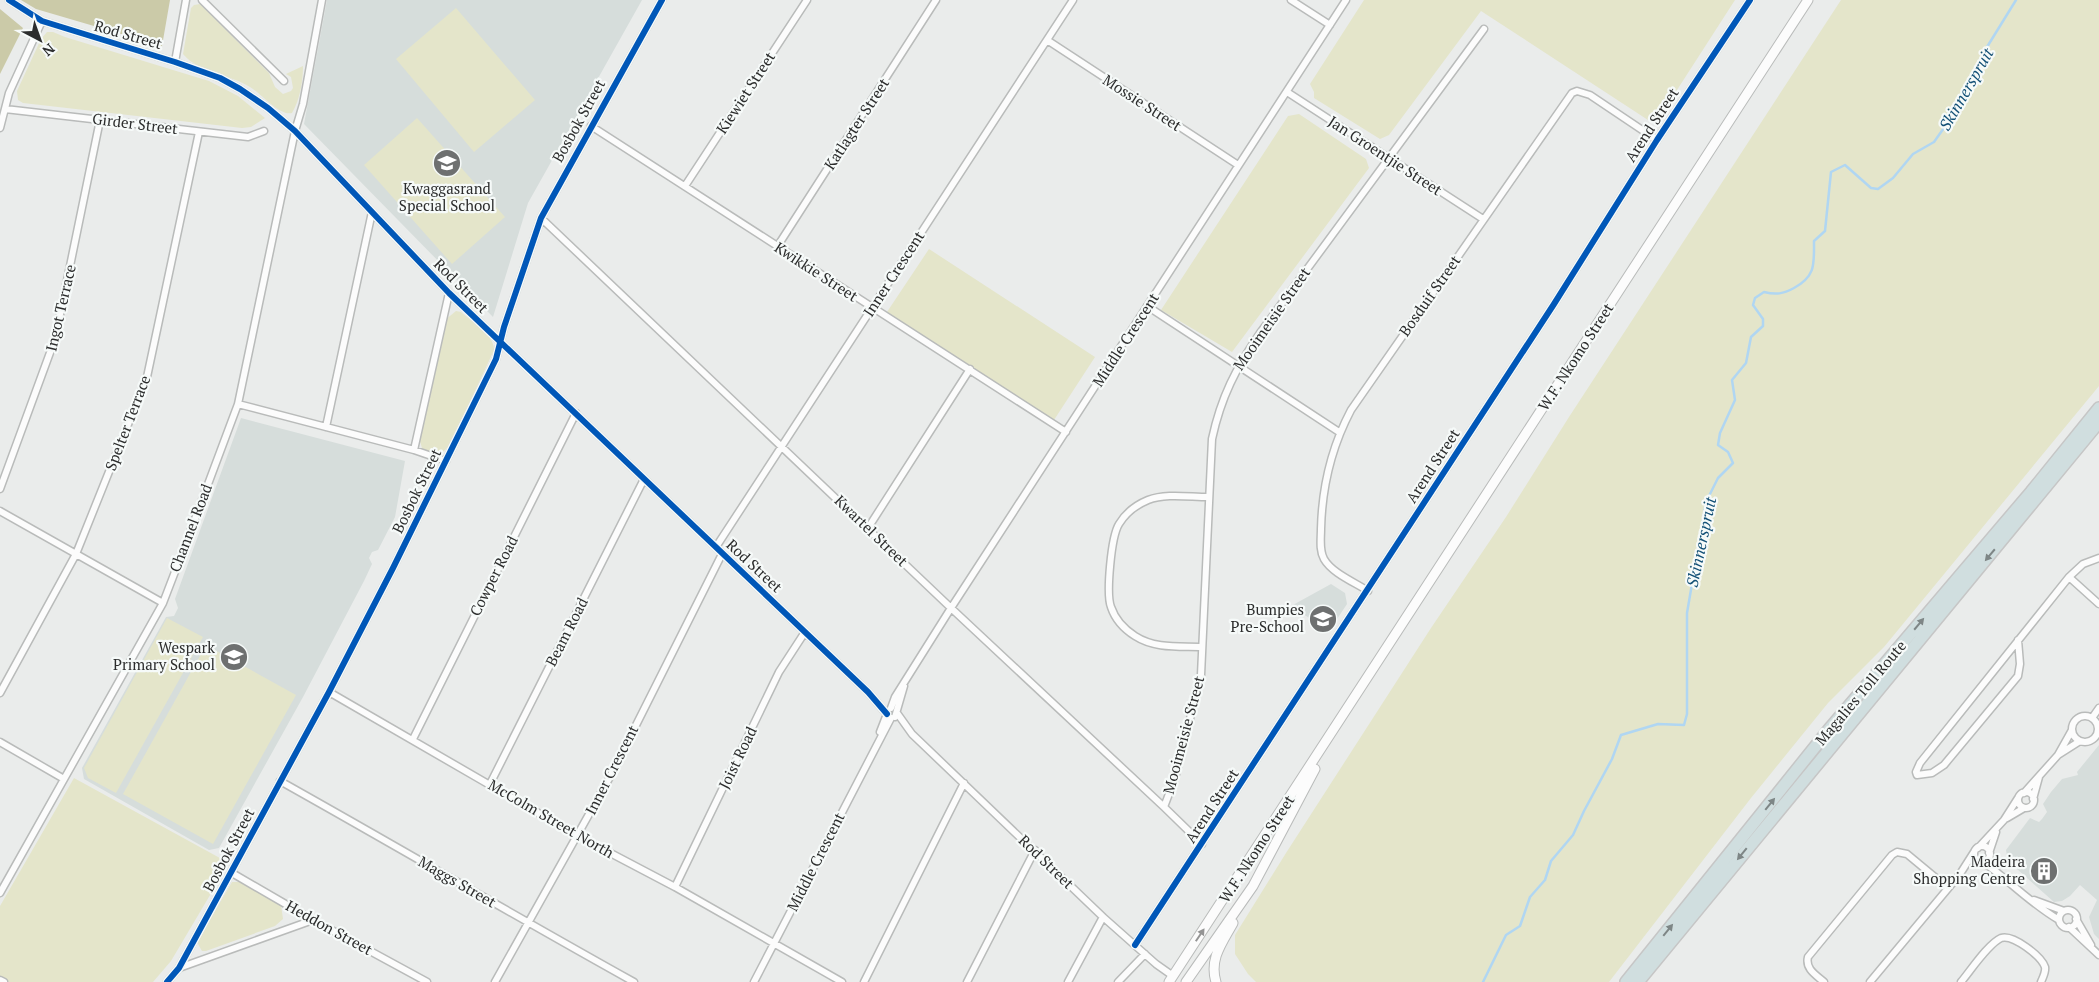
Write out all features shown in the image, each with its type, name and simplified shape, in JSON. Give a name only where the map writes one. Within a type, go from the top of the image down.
[{"type":"highway","name":"Magalies Toll Route","points":[[1626,982],[1831,727],[2032,492],[2099,408]]},
{"type":"highway","name":"Magalies Toll Route","points":[[1638,982],[2099,422]]},
{"type":"main road","name":"W.F. Nkomo Street","points":[[1171,979],[1808,0]]},
{"type":"main road","name":"W.F. Nkomo Street","points":[[1186,982],[1253,886],[1344,715]]},
{"type":"main road","points":[[1216,982],[1213,972],[1215,957],[1253,886]]},
{"type":"main road","name":"Rod Street","points":[[1171,979],[1186,982]]},
{"type":"street","name":"Rod Street","points":[[9,0],[42,21],[175,62],[220,78],[268,108],[295,131],[449,293],[1171,979]]},
{"type":"street","points":[[175,62],[186,0]]},
{"type":"street","points":[[202,0],[284,81]]},
{"type":"street","name":"Channel Road","points":[[0,893],[163,603],[238,404],[295,131],[303,104],[322,0]]},
{"type":"street","name":"Bosbok Street","points":[[167,982],[179,968],[329,692],[446,461],[496,359],[528,252],[541,218],[662,0]]},
{"type":"street","name":"Kiewiet Street","points":[[685,186],[808,0]]},
{"type":"street","name":"Katlagter Street","points":[[777,247],[936,0]]},
{"type":"street","name":"Inner Crescent","points":[[716,548],[1073,0]]},
{"type":"street","points":[[1291,0],[1330,25]]},
{"type":"street","name":"Middle Crescent","points":[[754,982],[878,741],[906,680],[1346,0]]},
{"type":"street","name":"Arend Street","points":[[1135,945],[1368,591],[1548,312],[1656,140],[1750,0]]},
{"type":"street","points":[[0,128],[9,93],[42,21]]},
{"type":"street","name":"Mooimeisie Street","points":[[1164,807],[1175,778],[1201,675],[1210,455],[1220,406],[1238,365],[1387,158],[1484,29]]},
{"type":"street","name":"Mossie Street","points":[[1047,40],[1238,165]]},
{"type":"street","name":"Bosduif Street","points":[[1368,591],[1330,567],[1321,551],[1321,504],[1327,473],[1339,432],[1351,410],[1572,93],[1577,91],[1590,95],[1656,140]]},
{"type":"street","name":"Jan Groentjie Street","points":[[1287,92],[1483,219]]},
{"type":"street","name":"Girder Street","points":[[5,109],[248,137],[264,131]]},
{"type":"street","name":"Ingot Terrace","points":[[0,489],[55,339],[100,120]]},
{"type":"street","name":"Kwikkie Street","points":[[592,126],[1066,432]]},
{"type":"street","name":"Spelter Terrace","points":[[0,693],[76,554],[147,378],[199,132]]},
{"type":"street","points":[[326,427],[372,212]]},
{"type":"street","name":"Kwartel Street","points":[[541,218],[1202,844]]},
{"type":"street","points":[[414,450],[449,293]]},
{"type":"street","points":[[1147,306],[1339,432]]},
{"type":"street","points":[[868,528],[970,369]]},
{"type":"street","points":[[238,404],[414,450],[446,461]]},
{"type":"street","name":"Cowper Road","points":[[413,739],[576,414]]},
{"type":"street","name":"Beam Road","points":[[490,784],[644,479]]},
{"type":"street","points":[[1202,647],[1157,645],[1143,640],[1128,631],[1119,621],[1111,606],[1109,595],[1114,536],[1123,518],[1136,506],[1156,497],[1208,497]]},
{"type":"street","points":[[0,511],[163,603]]},
{"type":"street","name":"Inner Crescent","points":[[495,982],[611,775],[722,554]]},
{"type":"street","points":[[2018,640],[2020,664],[2018,676],[1944,765],[1932,773],[1917,774],[1920,763],[2018,640],[2069,577],[2083,564],[2099,558]]},
{"type":"street","points":[[2069,577],[2099,604]]},
{"type":"street","name":"Joist Road","points":[[675,887],[779,672],[805,632]]},
{"type":"street","name":"McColm Street North","points":[[329,692],[578,836],[675,887],[842,982]]},
{"type":"street","points":[[2092,718],[2099,708]]},
{"type":"street","points":[[1870,982],[1960,874],[1976,850],[2004,820],[2021,795],[2058,755],[2072,730],[2074,722],[2080,717],[2092,718],[2097,724],[2098,733],[2089,742],[2080,741],[2074,737],[2072,730]]},
{"type":"street","points":[[2058,755],[2080,741]]},
{"type":"street","points":[[0,742],[64,779]]},
{"type":"street","points":[[2004,820],[2031,806],[2040,776]]},
{"type":"street","name":"Maggs Street","points":[[280,781],[634,982]]},
{"type":"street","points":[[864,982],[964,783]]},
{"type":"street","points":[[2021,795],[2029,793],[2033,799]]},
{"type":"street","points":[[2021,795],[2020,805],[2024,808]]},
{"type":"street","points":[[1960,874],[1973,864],[1987,860],[1997,828]]},
{"type":"street","points":[[1976,850],[1985,847],[1996,871]]},
{"type":"street","points":[[967,982],[1034,850]]},
{"type":"street","points":[[1976,850],[1974,857],[1996,871],[2031,899],[2039,908],[2059,920],[2062,925],[2070,928],[2099,955]]},
{"type":"street","points":[[1824,982],[1810,969],[1807,962],[1808,957],[1892,855],[1897,852],[1907,854],[1948,888]]},
{"type":"street","name":"Heddon Street","points":[[232,873],[313,920],[427,982]]},
{"type":"street","points":[[2031,899],[2072,912],[2092,949]]},
{"type":"street","points":[[2059,920],[2060,915],[2064,911]]},
{"type":"street","points":[[1068,982],[1103,916]]},
{"type":"street","points":[[2070,928],[2076,919]]},
{"type":"street","points":[[179,968],[313,920]]},
{"type":"street","points":[[1961,982],[1989,948],[1997,940],[2004,937],[2011,937],[2019,942],[2040,961],[2045,968],[2045,974],[2041,982]]},
{"type":"street","points":[[1118,982],[1145,954]]},
{"type":"street","points":[[0,980],[4,982]]},
{"type":"shaded area","name":"Kwaggasrand Special School","points":[[327,0],[642,0],[528,203],[493,317],[304,124]]},
{"type":"shaded area","name":"Wespark Primary School","points":[[241,418],[405,461],[395,517],[378,550],[372,552],[369,558],[372,564],[364,581],[303,697],[219,848],[209,850],[84,779],[82,768],[166,617],[174,616],[178,608],[175,599]]},
{"type":"shaded area","name":"Bumpies Pre-School","points":[[1331,584],[1345,593],[1347,604],[1329,631],[1291,606]]},
{"type":"shaded area","name":"Madeira Shopping Centre","points":[[2099,745],[2099,939],[2094,934],[2089,917],[2097,900],[2080,885],[2070,896],[2062,901],[2054,902],[2008,861],[2006,850],[2030,818],[2039,822],[2042,819],[2047,812],[2043,804],[2051,792],[2062,779],[2078,775],[2077,772]]},
{"type":"green space","points":[[21,0],[170,0],[162,46],[36,9]]},
{"type":"green space","points":[[1364,0],[1735,0],[1657,121],[1648,120],[1481,11],[1389,135],[1380,139],[1314,98],[1314,92],[1310,84]]},
{"type":"green space","points":[[1841,0],[2099,0],[2099,386],[1884,647],[1828,703],[1751,798],[1609,982],[1256,982],[1248,974],[1235,954],[1235,935],[1431,628],[1506,517],[1569,417]]},
{"type":"green space","points":[[200,4],[269,73],[275,87],[283,94],[291,91],[293,88],[291,77],[286,74],[303,66],[300,90],[292,113],[282,111],[255,90],[242,83],[198,66],[183,54],[191,8],[194,5]]},
{"type":"green space","points":[[456,8],[535,100],[474,152],[396,59]]},
{"type":"green space","points":[[0,9],[23,28],[0,74]]},
{"type":"green space","points":[[47,32],[53,32],[209,81],[238,96],[265,118],[251,127],[242,128],[23,103],[18,100],[17,91],[41,39]]},
{"type":"green space","points":[[1299,114],[1366,159],[1369,168],[1232,352],[1161,310],[1288,116]]},
{"type":"green space","points":[[417,118],[505,217],[452,264],[364,165]]},
{"type":"green space","points":[[929,249],[1095,357],[1054,420],[887,312]]},
{"type":"green space","points":[[456,311],[461,312],[487,334],[491,339],[494,350],[450,445],[442,453],[434,455],[422,448],[419,438],[445,320]]},
{"type":"green space","points":[[167,618],[203,637],[116,793],[88,778],[84,768]]},
{"type":"green space","points":[[206,645],[296,695],[213,844],[123,794]]},
{"type":"green space","points":[[74,778],[229,863],[171,961],[153,982],[9,982],[0,977],[0,906]]},
{"type":"green space","points":[[232,882],[239,882],[281,905],[283,919],[275,926],[202,951],[198,940]]},
{"type":"waterway","name":"Skinnerspruit","points":[[1483,982],[1506,935],[1520,926],[1530,897],[1545,880],[1551,861],[1573,835],[1612,759],[1621,735],[1658,724],[1684,725],[1687,714],[1687,613],[1706,502],[1718,478],[1733,463],[1728,452],[1718,445],[1720,433],[1735,400],[1732,380],[1746,363],[1751,337],[1763,326],[1763,319],[1753,305],[1755,298],[1764,292],[1783,293],[1790,290],[1810,274],[1813,263],[1814,241],[1825,231],[1831,172],[1845,165],[1871,188],[1878,189],[1893,178],[1913,154],[1934,142],[1946,125],[1987,47],[2016,0]]},
{"type":"cycle path","points":[[9,0],[42,21],[175,62],[220,78],[268,108],[295,131],[449,293],[868,692],[887,714]]},
{"type":"cycle path","points":[[167,982],[179,968],[329,692],[393,568],[496,359],[504,327],[541,218],[662,0]]},
{"type":"cycle path","points":[[1135,945],[1554,304],[1657,140],[1750,0]]},
{"type":"place","name":"Kwaggasrand Special School","points":[[447,163]]},
{"type":"place","name":"Bumpies Pre-School","points":[[1323,619]]},
{"type":"place","name":"Wespark Primary School","points":[[234,657]]},
{"type":"place","name":"Madeira Shopping Centre","points":[[2044,871]]}]
